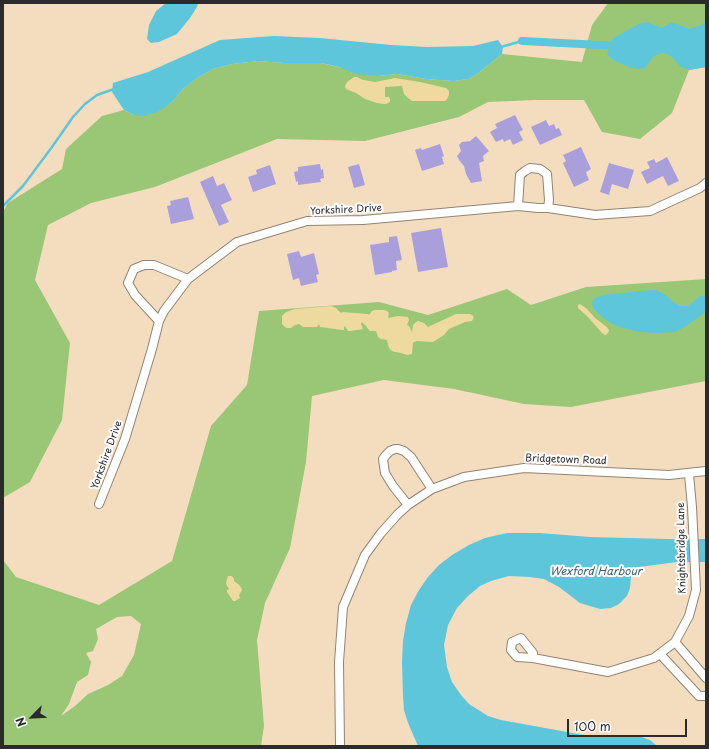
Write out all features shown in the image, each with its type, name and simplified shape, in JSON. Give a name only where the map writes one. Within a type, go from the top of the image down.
[{"type":"street","points":[[518,206],[520,176],[530,168],[540,169],[547,174],[549,200],[548,208]]},
{"type":"street","name":"Yorkshire Drive","points":[[99,504],[125,439],[159,321],[164,311],[188,279],[237,242],[307,222],[363,220],[518,206],[548,208],[595,215],[650,211],[700,188],[706,183]]},
{"type":"street","points":[[159,321],[135,295],[128,283],[134,269],[144,265],[154,265],[188,279]]},
{"type":"street","points":[[408,505],[384,473],[382,460],[390,451],[398,449],[404,451],[411,458],[432,489]]},
{"type":"street","name":"Bridgetown Road","points":[[341,744],[339,662],[344,607],[365,555],[381,533],[408,505],[432,489],[464,477],[524,468],[669,475],[706,471]]},
{"type":"street","name":"Knightsbridge Lane","points":[[533,658],[608,672],[654,658],[675,642],[689,616],[696,590],[689,474]]},
{"type":"street","points":[[675,642],[706,678]]},
{"type":"street","points":[[660,654],[699,696],[706,696]]},
{"type":"green space","points":[[608,3],[706,3],[706,67],[689,70],[672,113],[640,139],[602,132],[584,100],[488,102],[459,117],[365,141],[277,139],[155,187],[91,203],[48,225],[35,280],[70,343],[62,420],[30,482],[3,498],[3,212],[8,203],[62,169],[66,149],[102,116],[124,110],[134,115],[171,103],[183,89],[197,78],[213,69],[232,64],[258,61],[321,63],[377,76],[397,74],[426,79],[454,81],[468,79],[477,74],[502,54],[582,62],[592,25]]},
{"type":"green space","points":[[706,279],[706,381],[571,407],[524,404],[454,389],[384,380],[312,396],[306,462],[290,548],[265,603],[257,640],[264,726],[261,746],[3,746],[3,560],[16,577],[99,605],[172,561],[211,426],[247,385],[259,311],[379,302],[428,315],[507,289],[531,305],[586,287]],"holes":[[[131,616],[141,624],[134,655],[122,676],[108,685],[88,694],[61,716],[69,704],[77,682],[88,675],[91,662],[86,653],[93,651],[98,639],[96,629],[117,617]]]},
{"type":"sand","points":[[354,77],[375,82],[395,78],[420,82],[446,88],[449,91],[449,95],[445,101],[412,101],[404,94],[402,86],[385,87],[385,97],[389,97],[390,102],[386,104],[377,103],[365,99],[346,89],[345,86],[347,82]]},
{"type":"sand","points":[[580,304],[608,328],[609,331],[607,334],[605,335],[602,333],[578,308],[578,305]]},
{"type":"sand","points":[[331,306],[336,308],[341,313],[369,315],[375,310],[384,310],[389,313],[388,318],[398,316],[408,317],[409,320],[407,325],[412,332],[413,325],[418,321],[424,323],[428,327],[456,314],[470,314],[474,317],[472,321],[465,322],[449,329],[444,335],[433,342],[414,342],[412,354],[407,355],[392,351],[389,348],[387,340],[378,337],[376,331],[370,331],[362,322],[361,324],[363,329],[351,331],[348,331],[345,326],[344,330],[342,330],[320,327],[319,324],[317,327],[303,327],[299,324],[291,328],[286,328],[282,324],[282,316],[286,312],[295,309]]},
{"type":"sand","points":[[228,576],[232,576],[234,581],[241,587],[242,590],[239,595],[240,598],[235,601],[233,601],[227,592],[229,589],[226,583]]},
{"type":"water","points":[[166,3],[198,3],[190,18],[177,34],[159,42],[151,43],[147,39],[149,25],[156,11]]},
{"type":"water","points":[[706,20],[706,67],[689,70],[681,67],[670,55],[664,53],[654,56],[645,68],[639,69],[629,67],[615,61],[607,55],[613,38],[641,23],[647,22],[663,27],[671,23],[675,23],[689,29],[702,25]]},
{"type":"water","points":[[274,36],[320,38],[427,47],[473,46],[498,40],[503,47],[502,54],[477,74],[468,79],[454,81],[426,79],[397,74],[377,76],[357,74],[339,67],[321,63],[258,61],[232,64],[213,69],[197,78],[183,89],[171,103],[157,112],[143,116],[134,115],[124,110],[112,92],[113,83],[148,72],[220,40]]},
{"type":"water","points":[[656,290],[666,295],[679,306],[688,306],[700,296],[704,296],[706,298],[706,310],[703,314],[675,332],[639,332],[619,327],[609,322],[594,309],[592,304],[593,300],[597,297],[604,295]]},
{"type":"water","name":"Wexford Harbour","points":[[507,533],[540,533],[590,537],[706,539],[706,562],[677,562],[639,567],[634,571],[631,577],[630,588],[627,596],[619,604],[611,608],[600,609],[580,603],[559,587],[544,579],[509,576],[480,586],[457,608],[448,625],[444,645],[447,667],[452,682],[469,704],[488,716],[501,720],[589,736],[639,736],[650,740],[657,746],[418,746],[404,710],[403,696],[403,641],[411,605],[428,577],[439,565],[452,555],[485,538]]},
{"type":"building","points":[[515,115],[523,130],[519,132],[523,140],[513,145],[510,139],[504,142],[503,139],[496,142],[490,132],[497,128],[495,124]]},
{"type":"building","points":[[546,120],[549,126],[554,124],[556,129],[559,128],[562,135],[540,145],[531,127]]},
{"type":"building","points":[[476,136],[489,151],[483,156],[484,161],[479,163],[482,181],[471,183],[464,166],[457,156],[461,151],[459,145],[462,142],[470,141]]},
{"type":"building","points":[[440,144],[444,156],[442,157],[444,164],[422,171],[415,150],[421,148],[422,150]]},
{"type":"building","points":[[581,147],[591,169],[586,172],[589,180],[574,187],[563,163],[566,161],[563,155]]},
{"type":"building","points":[[667,157],[679,181],[668,186],[663,176],[647,184],[641,172],[650,168],[647,162],[654,159],[656,163]]},
{"type":"building","points":[[609,163],[634,170],[628,189],[612,184],[609,195],[600,192]]},
{"type":"building","points":[[320,164],[321,170],[323,169],[324,178],[320,179],[321,182],[298,185],[294,172],[298,171],[298,167]]},
{"type":"building","points":[[359,164],[365,185],[354,188],[348,167]]},
{"type":"building","points":[[270,165],[276,184],[253,192],[248,177],[257,174],[256,170]]},
{"type":"building","points":[[213,176],[217,186],[224,183],[232,200],[221,205],[229,222],[219,226],[200,182]]},
{"type":"building","points":[[188,197],[194,219],[171,224],[167,206],[171,205],[170,201]]},
{"type":"building","points":[[441,228],[448,267],[418,272],[411,233]]},
{"type":"building","points":[[397,236],[402,260],[396,261],[397,270],[375,275],[370,245],[389,242],[389,237]]},
{"type":"building","points":[[299,251],[301,257],[314,253],[319,274],[316,275],[318,282],[301,286],[299,278],[293,280],[287,254]]},
{"type":"waterway","points":[[501,47],[522,41]]},
{"type":"waterway","points":[[522,41],[621,46]]},
{"type":"waterway","points":[[3,206],[23,186],[73,117],[85,104],[97,95],[114,89]]}]
